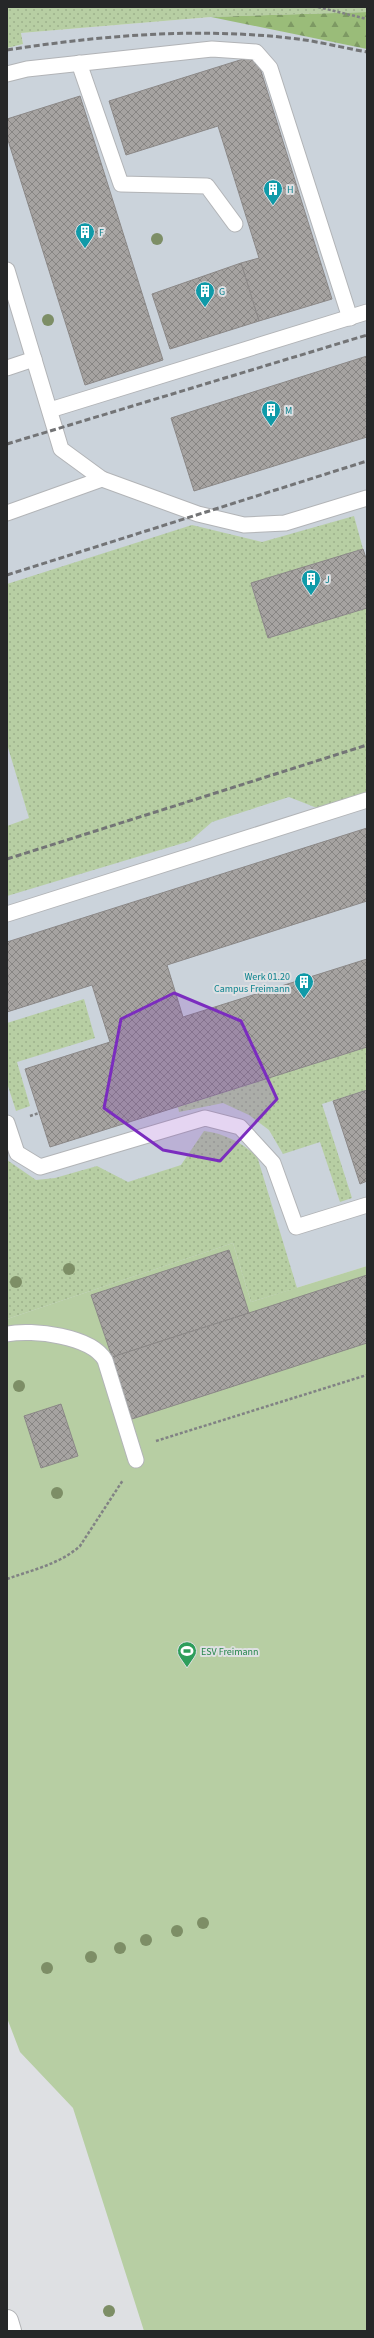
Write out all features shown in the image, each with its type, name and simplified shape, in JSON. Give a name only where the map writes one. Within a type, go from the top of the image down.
[{"type":"street","points":[[7,2321],[10,2331]]},
{"type":"lane","points":[[7,74],[27,69],[212,50],[256,52],[270,68],[350,318]]},
{"type":"lane","points":[[79,63],[121,184],[207,186],[236,224]]},
{"type":"lane","points":[[7,270],[62,449],[102,478],[198,514],[244,525],[285,523],[367,498]]},
{"type":"lane","points":[[50,410],[367,312]]},
{"type":"lane","points":[[7,368],[34,359]]},
{"type":"lane","points":[[7,513],[102,478]]},
{"type":"lane","points":[[7,914],[367,800]]},
{"type":"lane","points":[[7,1123],[17,1153],[40,1167],[205,1118],[240,1127],[273,1163],[296,1227],[367,1205]]},
{"type":"lane","points":[[7,1334],[18,1332],[62,1338],[81,1342],[101,1352],[105,1360],[136,1460]]},
{"type":"path","points":[[318,7],[367,19]]},
{"type":"path","points":[[7,1579],[47,1565],[76,1549],[136,1460],[152,1443],[160,1439],[367,1375]]},
{"type":"highlighted area","points":[[174,993],[241,1021],[277,1099],[220,1161],[163,1150],[104,1108],[121,1019]]},
{"type":"shaded area","points":[[211,17],[367,29],[367,1266],[251,1302],[233,1243],[7,1319],[7,48],[23,44],[21,33]]},
{"type":"green space","points":[[7,7],[367,7],[367,12],[211,17],[21,33],[23,44],[7,48]]},
{"type":"green space","points":[[367,12],[367,49],[211,17]]},
{"type":"green space","points":[[354,516],[363,549],[251,584],[268,638],[367,608],[367,792],[317,808],[289,797],[212,822],[190,841],[7,896],[7,826],[29,818],[7,744],[7,584],[192,525],[262,542]]},
{"type":"green space","points":[[84,999],[95,1038],[17,1062],[30,1106],[16,1111],[7,1083],[7,1023]]},
{"type":"green space","points":[[367,1047],[367,1090],[322,1104],[352,1198],[340,1202],[320,1142],[283,1154],[269,1130],[249,1115],[223,1103],[179,1112],[178,1107]]},
{"type":"green space","points":[[204,1131],[219,1134],[232,1139],[257,1156],[297,1288],[251,1302],[233,1243],[7,1319],[7,1160],[36,1180],[55,1178],[97,1166],[128,1182],[181,1165]]},
{"type":"green space","name":"ESV Freimann","points":[[233,1243],[251,1302],[367,1266],[367,2331],[144,2331],[73,2108],[20,2052],[7,2018],[7,1319]]},
{"type":"building","name":"H","points":[[256,55],[332,299],[259,321],[241,263],[259,258],[218,126],[126,155],[109,101]]},
{"type":"building","name":"F","points":[[80,96],[163,360],[85,385],[7,137],[7,119]]},
{"type":"building","name":"G","points":[[241,263],[259,321],[170,349],[152,294]]},
{"type":"building","name":"M","points":[[367,356],[367,437],[194,491],[171,418]]},
{"type":"building","name":"J","points":[[363,549],[367,561],[367,608],[268,638],[251,583]]},
{"type":"building","name":"Werk 01.20 Campus Freimann","points":[[367,828],[367,901],[167,965],[183,1017],[367,959],[367,1047],[50,1147],[25,1069],[110,1042],[92,985],[7,1012],[7,942]]},
{"type":"building","points":[[367,1090],[367,1181],[360,1184],[333,1101]]},
{"type":"building","points":[[229,1250],[249,1313],[112,1357],[91,1295]]},
{"type":"building","points":[[367,1275],[367,1343],[132,1419],[112,1357]]},
{"type":"building","points":[[61,1404],[78,1456],[41,1468],[24,1416]]},
{"type":"railway","points":[[7,50],[80,40],[152,34],[189,33],[262,35],[298,39],[367,52]]},
{"type":"railway","points":[[7,444],[367,335]]},
{"type":"railway","points":[[7,575],[367,461]]},
{"type":"railway","points":[[7,859],[367,745]]},
{"type":"place","name":"H","points":[[273,206]]},
{"type":"place","name":"F","points":[[85,249]]},
{"type":"place","name":"G","points":[[205,308]]},
{"type":"place","name":"M","points":[[271,427]]},
{"type":"place","name":"J","points":[[311,596]]},
{"type":"place","name":"Werk 01.20 Campus Freimann","points":[[304,999]]},
{"type":"place","name":"ESV Freimann","points":[[187,1668]]}]
